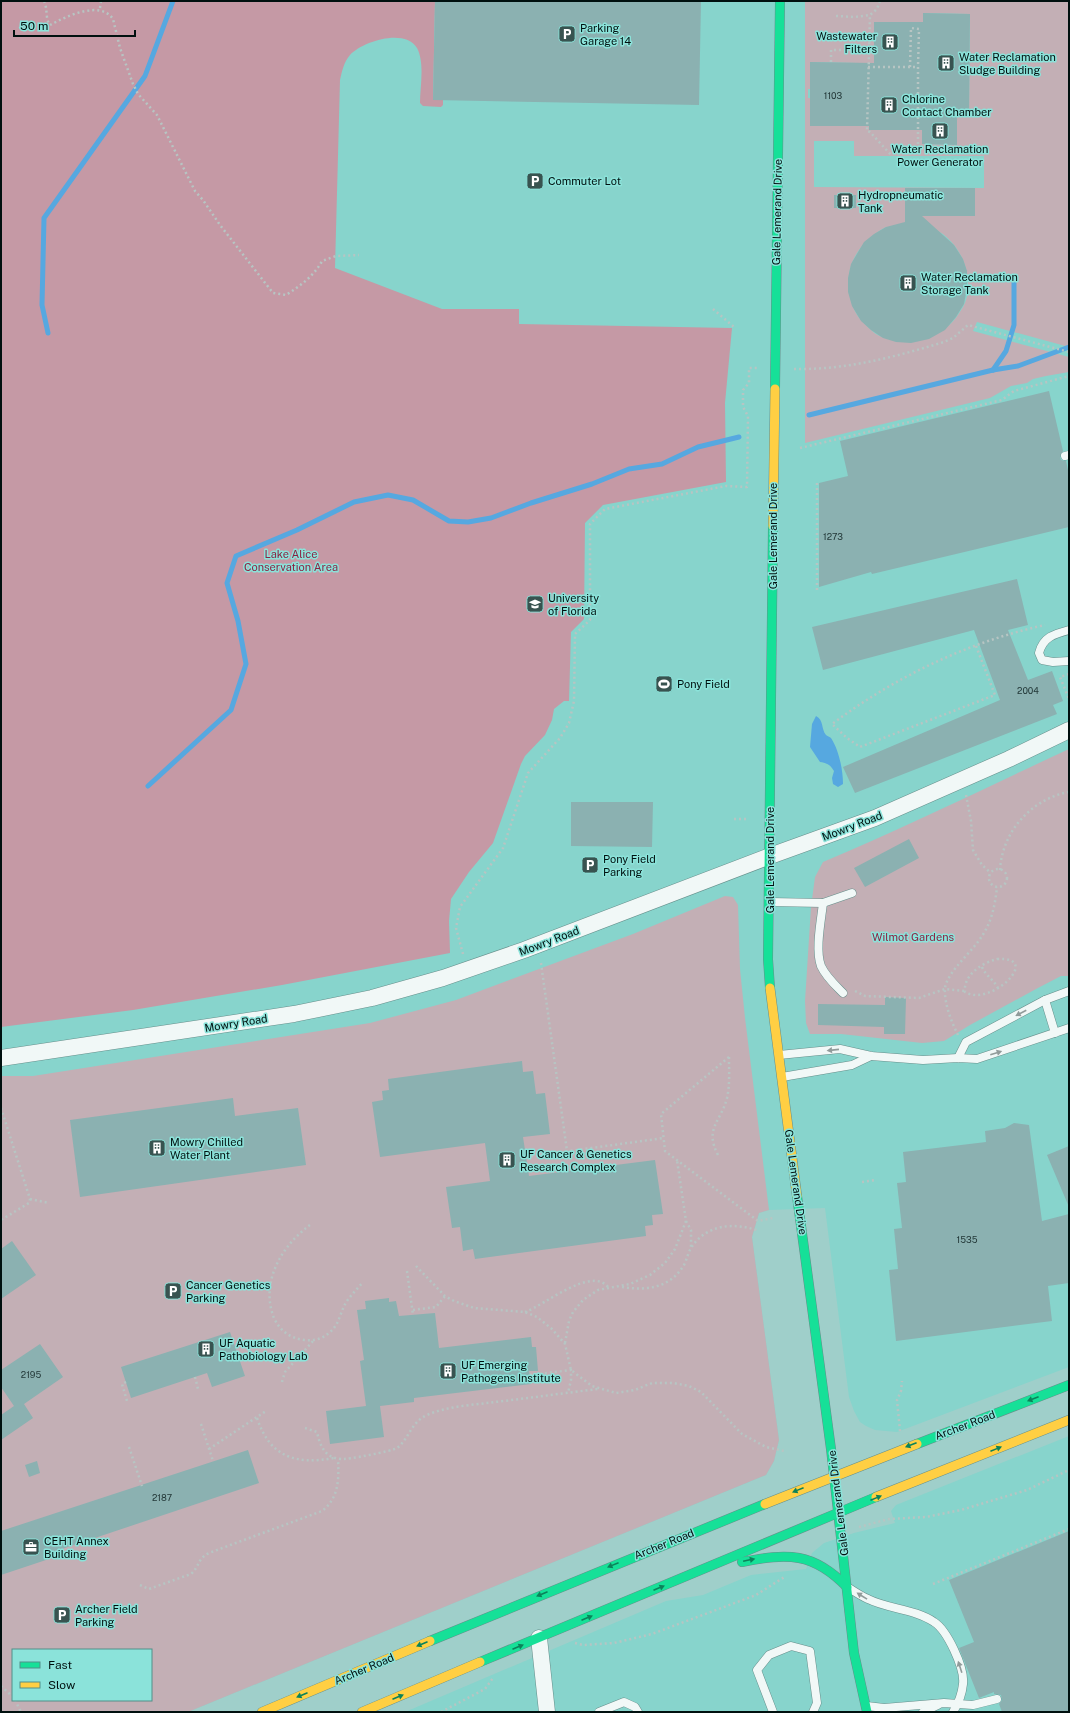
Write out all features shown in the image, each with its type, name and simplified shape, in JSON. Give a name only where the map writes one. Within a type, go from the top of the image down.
[{"type":"main road","name":"Gale Lemerand Drive","points":[[780,1],[770,902],[768,958],[771,1005],[835,1475],[854,1652],[866,1709]]},
{"type":"main road","name":"Archer Road","points":[[262,1712],[578,1579],[835,1475],[1069,1385]]},
{"type":"main road","points":[[362,1712],[839,1512],[1069,1420]]},
{"type":"main road","points":[[697,1571],[763,1557],[790,1556],[815,1562],[825,1567],[847,1586]]},
{"type":"street","name":"Mowry Road","points":[[1,1058],[280,1016],[396,992],[524,950],[770,856],[875,818],[1009,759],[1069,730]]},
{"type":"street","points":[[539,1638],[547,1712]]},
{"type":"lane","points":[[1069,630],[1053,634],[1041,644],[1039,653],[1042,660],[1053,662],[1069,661]]},
{"type":"lane","points":[[770,902],[822,904],[852,893]]},
{"type":"lane","points":[[822,904],[819,941],[821,966],[830,981],[843,993]]},
{"type":"lane","points":[[958,1058],[966,1042],[1045,1000],[1069,991]]},
{"type":"lane","points":[[1045,1000],[1055,1033]]},
{"type":"lane","points":[[779,1055],[840,1049],[871,1056],[923,1060],[958,1058],[977,1059],[1069,1028]]},
{"type":"lane","points":[[782,1078],[852,1065],[871,1056]]},
{"type":"lane","points":[[847,1586],[868,1600],[926,1618],[935,1623],[946,1634],[961,1668],[964,1682],[958,1705],[953,1712]]},
{"type":"lane","points":[[773,1712],[757,1670],[769,1655],[791,1646],[810,1651],[817,1703],[814,1712]]},
{"type":"lane","points":[[866,1709],[944,1703],[958,1705],[982,1704],[997,1699]]},
{"type":"lane","points":[[599,1712],[624,1702],[635,1707],[638,1712]]},
{"type":"lane","points":[[923,1712],[944,1703]]},
{"type":"path","points":[[44,1],[48,14],[47,22],[50,25],[74,13],[91,8],[100,8],[110,13],[113,19],[120,48],[138,94],[157,116],[195,191],[273,293],[286,295],[305,282],[318,269],[322,261],[336,256],[359,255]]},
{"type":"path","points":[[100,1],[100,8]]},
{"type":"path","points":[[836,16],[855,17],[870,15],[877,9],[880,1]]},
{"type":"path","points":[[870,15],[867,132],[870,132],[892,156]]},
{"type":"path","points":[[910,67],[911,28],[919,29],[918,156]]},
{"type":"path","points":[[831,62],[831,50],[869,50]]},
{"type":"path","points":[[868,67],[918,67]]},
{"type":"path","points":[[713,309],[734,327]]},
{"type":"path","points":[[798,369],[830,369],[845,367],[930,346],[953,338],[968,325],[1069,352]]},
{"type":"path","points":[[463,955],[456,928],[460,907],[503,848],[528,773],[562,735],[569,723],[574,701],[575,634],[590,620],[590,524],[605,509],[726,486],[747,487],[748,416],[743,407],[743,390],[749,383],[749,368]]},
{"type":"path","points":[[800,448],[1002,400],[1014,391],[1069,376]]},
{"type":"path","points":[[817,481],[817,590]]},
{"type":"path","points":[[976,646],[994,695],[860,747],[846,738],[832,724],[867,699],[908,676],[976,646],[1014,632],[1048,625]]},
{"type":"path","points":[[1069,674],[1060,677],[1069,699]]},
{"type":"path","points":[[964,790],[968,801],[973,850],[982,865],[991,873]]},
{"type":"path","points":[[1000,870],[1003,847],[1018,822],[1028,812],[1043,801],[1057,794],[1069,792]]},
{"type":"path","points":[[734,819],[746,819]]},
{"type":"path","points":[[996,870],[1000,870],[1006,875],[1007,881],[1003,886],[997,887],[992,884],[989,879],[991,873],[996,870]]},
{"type":"path","points":[[959,1038],[948,1007],[945,989],[947,980],[989,925],[994,912],[997,887]]},
{"type":"path","points":[[853,990],[857,994],[864,996],[919,998],[945,989],[965,991],[969,995],[977,996],[998,988],[1009,981],[1015,974],[1016,965],[1013,960],[997,959],[987,962],[964,983],[965,991]]},
{"type":"path","points":[[541,963],[567,1151]]},
{"type":"path","points":[[982,967],[986,975],[994,980],[998,988]]},
{"type":"path","points":[[718,1155],[712,1144],[712,1136],[714,1125],[728,1095],[729,1057],[661,1114],[665,1151],[758,1221],[773,1218]]},
{"type":"path","points":[[1,1108],[30,1199]]},
{"type":"path","points":[[526,1157],[664,1138]]},
{"type":"path","points":[[677,1160],[686,1221],[691,1230],[691,1248]]},
{"type":"path","points":[[862,1182],[876,1180]]},
{"type":"path","points":[[30,1199],[49,1203]]},
{"type":"path","points":[[1,1220],[29,1202],[30,1199]]},
{"type":"path","points":[[564,1344],[569,1321],[577,1306],[592,1293],[630,1284],[650,1276],[665,1263],[675,1249],[686,1221]]},
{"type":"path","points":[[310,1225],[292,1240],[282,1255],[271,1279],[270,1295],[272,1311],[277,1324],[286,1334],[294,1338],[314,1340]]},
{"type":"path","points":[[620,1286],[639,1290],[653,1288],[664,1284],[678,1272],[691,1248],[710,1230],[740,1225],[759,1231]]},
{"type":"path","points":[[416,1266],[445,1296],[454,1301],[474,1308],[525,1312],[537,1317],[552,1329],[564,1344],[571,1370],[571,1380],[568,1392]]},
{"type":"path","points":[[407,1271],[413,1315]]},
{"type":"path","points":[[282,1382],[285,1372],[314,1340],[329,1333],[339,1322],[348,1300],[363,1282]]},
{"type":"path","points":[[525,1312],[541,1305],[568,1288],[584,1282],[602,1282],[608,1288]]},
{"type":"path","points":[[413,1310],[436,1307],[445,1296]]},
{"type":"path","points":[[530,1375],[571,1370],[598,1389]]},
{"type":"path","points":[[194,1377],[198,1389]]},
{"type":"path","points":[[900,1433],[897,1400],[901,1391],[902,1381]]},
{"type":"path","points":[[126,1382],[122,1384],[127,1401]]},
{"type":"path","points":[[257,1418],[267,1440],[275,1449],[286,1456],[312,1461],[334,1458],[346,1459],[393,1450],[401,1444],[419,1420],[440,1411],[568,1392],[598,1389],[616,1393],[626,1392],[652,1383],[663,1383],[689,1386],[701,1392],[742,1434],[762,1445],[784,1451]]},
{"type":"path","points":[[210,1449],[266,1412]]},
{"type":"path","points":[[201,1424],[214,1462]]},
{"type":"path","points":[[305,1428],[317,1432],[320,1446],[334,1458]]},
{"type":"path","points":[[129,1447],[142,1486]]},
{"type":"path","points":[[140,1585],[149,1589],[191,1574],[196,1569],[199,1559],[209,1553],[322,1511],[330,1503],[337,1490],[339,1479],[338,1459]]},
{"type":"path","points":[[854,1528],[889,1519],[926,1517],[968,1508],[1028,1490],[1069,1470]]},
{"type":"path","points":[[933,1584],[1069,1529]]},
{"type":"path","points":[[568,1640],[582,1645],[614,1643],[652,1634],[756,1594],[788,1575]]},
{"type":"path","points":[[441,1712],[485,1689],[497,1673]]},
{"type":"path","points":[[1,1686],[12,1696]]},
{"type":"path","points":[[16,1701],[21,1712]]},
{"type":"shaded area","name":"University of Florida","points":[[1,1],[1069,1],[1069,1367],[897,1432],[875,1430],[866,1426],[860,1422],[849,1397],[825,1208],[769,1210],[759,1213],[752,1237],[779,1440],[774,1461],[766,1475],[188,1712],[1,1712]]},
{"type":"shaded area","points":[[816,716],[819,718],[826,735],[831,738],[834,743],[838,754],[843,784],[838,787],[833,784],[832,778],[834,771],[828,764],[820,762],[810,747],[812,724]]},
{"type":"shaded area","points":[[1069,1436],[1069,1712],[405,1712],[666,1601],[703,1595],[751,1575],[806,1569],[812,1553],[824,1543],[854,1533],[895,1523],[891,1511],[896,1505]]},
{"type":"green space","name":"Lake Alice Conservation Area","points":[[1,1],[435,1],[433,100],[443,100],[443,105],[441,107],[423,106],[420,103],[422,75],[421,61],[417,48],[411,42],[394,38],[374,41],[356,50],[346,61],[340,80],[335,268],[442,309],[519,309],[519,324],[732,328],[725,403],[726,482],[603,505],[585,523],[584,619],[571,632],[569,701],[564,701],[554,709],[552,720],[545,735],[525,756],[493,843],[469,872],[451,899],[449,921],[450,953],[282,985],[133,1010],[1,1027]]},
{"type":"green space","points":[[805,1],[1069,1],[1069,347],[977,322],[973,331],[1069,357],[1069,372],[1033,379],[1027,383],[1011,386],[990,398],[805,443]],"holes":[[[923,13],[970,14],[969,114]],[[874,22],[907,22],[907,63],[874,63]],[[811,62],[858,63],[858,126],[810,126],[810,98],[808,98],[808,89],[810,89]],[[869,80],[908,130],[869,130]],[[923,117],[957,117],[957,145],[922,144]],[[814,141],[854,141],[854,156],[984,156],[984,188],[814,187]],[[905,188],[975,216],[905,215]],[[913,226],[928,227],[949,239],[957,248],[963,260],[967,271],[968,284],[967,296],[963,307],[950,325],[941,330],[887,337],[880,336],[875,333],[859,318],[852,303],[849,288],[849,277],[855,257],[867,240],[886,227]]]},
{"type":"green space","name":"Wilmot Gardens","points":[[1069,749],[1069,976],[1061,976],[1036,989],[944,1041],[922,1043],[841,1034],[810,1034],[806,1023],[805,1001],[811,907],[815,877],[823,862],[916,821]]},
{"type":"green space","points":[[725,896],[733,897],[738,905],[740,969],[769,1210],[759,1213],[752,1237],[779,1440],[774,1461],[766,1475],[188,1712],[1,1712],[1,1076],[33,1076],[370,1023],[456,1000],[633,934]]},
{"type":"building","name":"Parking Garage 14","points":[[435,1],[701,1],[699,105],[433,100]]},
{"type":"building","points":[[923,13],[970,14],[969,114],[957,114],[957,145],[922,144],[922,130],[869,130],[869,126],[810,126],[810,62],[874,63],[874,22],[923,22]]},
{"type":"building","name":"Water Reclamation Storage Tank","points":[[905,188],[975,188],[975,216],[922,216],[954,245],[963,259],[967,271],[967,288],[964,304],[956,317],[945,330],[929,339],[911,343],[896,342],[883,338],[871,330],[861,321],[852,306],[848,292],[848,278],[851,264],[864,242],[886,227],[905,222]]},
{"type":"building","name":"Hydropneumatic Tank","points":[[834,195],[856,195],[856,208],[834,208]]},
{"type":"building","points":[[1049,391],[1063,451],[1060,457],[1061,460],[1066,461],[1069,475],[1069,527],[872,574],[871,572],[819,587],[819,483],[848,476],[840,441]]},
{"type":"building","points":[[1017,579],[1028,625],[1008,630],[1028,680],[1052,671],[1063,701],[1053,705],[1057,714],[855,793],[843,767],[1000,700],[974,630],[823,670],[812,627]]},
{"type":"building","points":[[571,802],[653,802],[652,847],[571,846]]},
{"type":"building","points":[[909,839],[919,858],[865,887],[854,868]]},
{"type":"building","points":[[885,997],[906,998],[905,1034],[884,1034],[884,1027],[818,1025],[818,1004],[885,1005]]},
{"type":"building","name":"UF Cancer & Genetics Research Complex","points":[[522,1061],[523,1072],[533,1071],[536,1094],[545,1093],[550,1134],[523,1137],[529,1176],[655,1160],[663,1214],[652,1215],[653,1225],[645,1226],[646,1236],[475,1259],[473,1249],[463,1251],[460,1227],[452,1228],[446,1187],[490,1181],[485,1143],[380,1157],[372,1102],[383,1100],[382,1091],[389,1090],[388,1079]]},
{"type":"building","name":"Mowry Chilled Water Plant","points":[[233,1098],[235,1116],[298,1108],[306,1165],[80,1197],[70,1120]]},
{"type":"building","points":[[1014,1123],[1029,1125],[1042,1221],[1069,1214],[1069,1283],[1048,1286],[1052,1321],[896,1341],[889,1270],[898,1269],[894,1229],[902,1228],[897,1183],[906,1182],[903,1152],[986,1142],[985,1131],[1005,1128]]},
{"type":"building","points":[[1069,1146],[1069,1207],[1047,1155]]},
{"type":"building","points":[[12,1241],[36,1275],[1,1299],[1,1249]]},
{"type":"building","name":"UF Emerging Pathogens Institute","points":[[389,1298],[389,1302],[396,1301],[399,1316],[435,1313],[439,1348],[531,1337],[532,1347],[536,1347],[538,1371],[529,1371],[531,1384],[414,1398],[414,1402],[380,1406],[384,1437],[330,1444],[326,1411],[366,1406],[360,1361],[364,1360],[357,1310],[366,1309],[365,1301]]},
{"type":"building","name":"UF Aquatic Pathobiology Lab","points":[[230,1332],[245,1376],[212,1387],[207,1373],[131,1398],[121,1367]]},
{"type":"building","points":[[40,1344],[63,1377],[24,1404],[33,1418],[1,1440],[1,1415],[14,1406],[1,1387],[1,1370]]},
{"type":"building","points":[[248,1450],[259,1483],[62,1549],[64,1554],[1,1575],[1,1531]]},
{"type":"building","points":[[37,1461],[40,1473],[29,1477],[25,1465]]},
{"type":"building","points":[[1069,1531],[1069,1712],[1002,1712],[999,1704],[1002,1700],[1001,1695],[994,1694],[994,1692],[979,1698],[959,1648],[974,1642],[949,1580]]},
{"type":"waterway","points":[[48,333],[42,305],[44,218],[145,76],[173,1]]},
{"type":"waterway","points":[[993,370],[1006,351],[1014,325],[1014,280]]},
{"type":"waterway","points":[[809,415],[993,370],[1018,366],[1069,347]]},
{"type":"waterway","points":[[148,786],[231,710],[246,664],[238,621],[227,583],[236,556],[297,530],[354,502],[388,495],[413,500],[449,521],[468,522],[491,518],[531,503],[592,484],[629,469],[662,464],[698,447],[739,437]]},
{"type":"traffic: fast","points":[[775,389],[780,1]]},
{"type":"traffic: fast","points":[[770,988],[768,959],[773,526]]},
{"type":"traffic: fast","points":[[797,1196],[831,1449],[854,1653],[867,1712]]},
{"type":"traffic: fast","points":[[917,1444],[1069,1385]]},
{"type":"traffic: fast","points":[[480,1662],[876,1497]]},
{"type":"traffic: fast","points":[[430,1641],[765,1504]]},
{"type":"traffic: fast","points":[[742,1562],[773,1557],[799,1558],[811,1561],[823,1567],[847,1587]]},
{"type":"traffic: slow","points":[[773,526],[775,389]]},
{"type":"traffic: slow","points":[[770,988],[797,1196]]},
{"type":"traffic: slow","points":[[876,1497],[1069,1420]]},
{"type":"traffic: slow","points":[[765,1504],[917,1444]]},
{"type":"traffic: slow","points":[[262,1712],[430,1641]]},
{"type":"traffic: slow","points":[[362,1712],[480,1662]]},
{"type":"place","name":"Parking Garage 14","points":[[567,34]]},
{"type":"place","name":"Wastewater Filters","points":[[890,42]]},
{"type":"place","name":"Water Reclamation Sludge Building","points":[[946,63]]},
{"type":"place","name":"Chlorine Contact Chamber","points":[[889,105]]},
{"type":"place","name":"Water Reclamation Power Generator","points":[[940,131]]},
{"type":"place","name":"Commuter Lot","points":[[535,181]]},
{"type":"place","name":"Hydropneumatic Tank","points":[[845,201]]},
{"type":"place","name":"Water Reclamation Storage Tank","points":[[908,283]]},
{"type":"place","name":"University of Florida","points":[[535,604]]},
{"type":"place","name":"Pony Field","points":[[664,684]]},
{"type":"place","name":"Pony Field Parking","points":[[590,865]]},
{"type":"place","name":"Mowry Chilled Water Plant","points":[[157,1148]]},
{"type":"place","name":"UF Cancer & Genetics Research Complex","points":[[507,1160]]},
{"type":"place","name":"Cancer Genetics Parking","points":[[173,1291]]},
{"type":"place","name":"UF Aquatic Pathobiology Lab","points":[[206,1349]]},
{"type":"place","name":"UF Emerging Pathogens Institute","points":[[448,1371]]},
{"type":"place","name":"CEHT Annex Building","points":[[31,1547]]},
{"type":"place","name":"Archer Field Parking","points":[[62,1615]]}]
